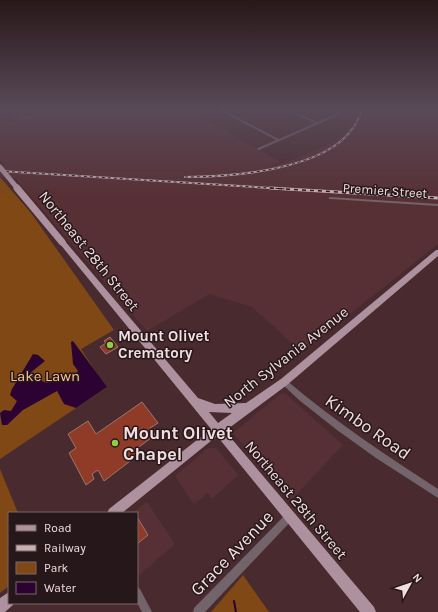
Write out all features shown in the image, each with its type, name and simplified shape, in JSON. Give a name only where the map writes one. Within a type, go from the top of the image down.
[{"type":"main road","name":"Northeast 28th Street","points":[[0,167],[369,612]]},
{"type":"main road","name":"North Sylvania Avenue","points":[[114,512],[217,430],[284,382],[438,252]]},
{"type":"main road","points":[[192,400],[209,408],[249,408]]},
{"type":"main road","points":[[0,607],[8,600]]},
{"type":"street","points":[[273,138],[278,140]]},
{"type":"street","points":[[259,149],[284,138]]},
{"type":"street","name":"Premier Street","points":[[331,198],[438,204]]},
{"type":"street","name":"Kimbo Road","points":[[284,382],[324,417],[362,445],[438,494]]},
{"type":"street","name":"Grace Avenue","points":[[198,612],[289,516]]},
{"type":"street","points":[[138,594],[147,612]]},
{"type":"shaded area","points":[[0,138],[237,138],[281,162],[264,168],[290,161],[328,145],[339,138],[438,138],[438,244],[302,352],[252,307],[209,294],[147,331],[15,178],[0,177],[0,165],[5,165],[0,160]]},
{"type":"shaded area","points":[[285,393],[343,445],[291,500],[233,433],[280,394]]},
{"type":"shaded area","points":[[208,448],[216,448],[238,475],[212,499],[208,493],[194,504],[175,476]]},
{"type":"shaded area","points":[[147,502],[175,544],[138,576],[138,512],[133,512]]},
{"type":"green space","name":"Lake Lawn","points":[[0,177],[31,213],[114,330],[81,349],[106,388],[0,459]]},
{"type":"green space","points":[[0,469],[18,512],[8,512],[8,587],[0,593]]},
{"type":"green space","points":[[243,575],[269,612],[211,612]]},
{"type":"water","points":[[73,341],[107,387],[76,408],[64,404],[57,391],[23,410],[7,425],[2,425],[0,413],[4,410],[11,411],[17,401],[10,395],[12,389],[33,354],[38,355],[45,361],[30,373],[29,376],[47,383],[58,375],[63,374],[71,379],[78,371],[73,364],[71,342]]},
{"type":"building","name":"Mount Olivet Crematory","points":[[110,337],[118,347],[106,354],[100,347],[106,343],[104,341]]},
{"type":"building","name":"Mount Olivet Chapel","points":[[142,402],[158,423],[150,428],[155,435],[135,450],[138,455],[104,481],[98,470],[92,474],[94,479],[86,485],[69,453],[76,448],[68,434],[88,421],[96,434]]},
{"type":"building","points":[[138,519],[148,535],[138,543]]},
{"type":"waterway","points":[[234,601],[236,612]]},
{"type":"railway","points":[[185,177],[251,173],[276,168],[300,162],[321,153],[340,142],[344,138]]},
{"type":"railway","points":[[0,171],[272,188]]},
{"type":"railway","points":[[272,188],[438,198]]},
{"type":"railway","points":[[272,188],[286,189]]},
{"type":"place","name":"Mount Olivet Crematory","points":[[110,345]]},
{"type":"place","name":"Mount Olivet Chapel","points":[[115,443]]}]
